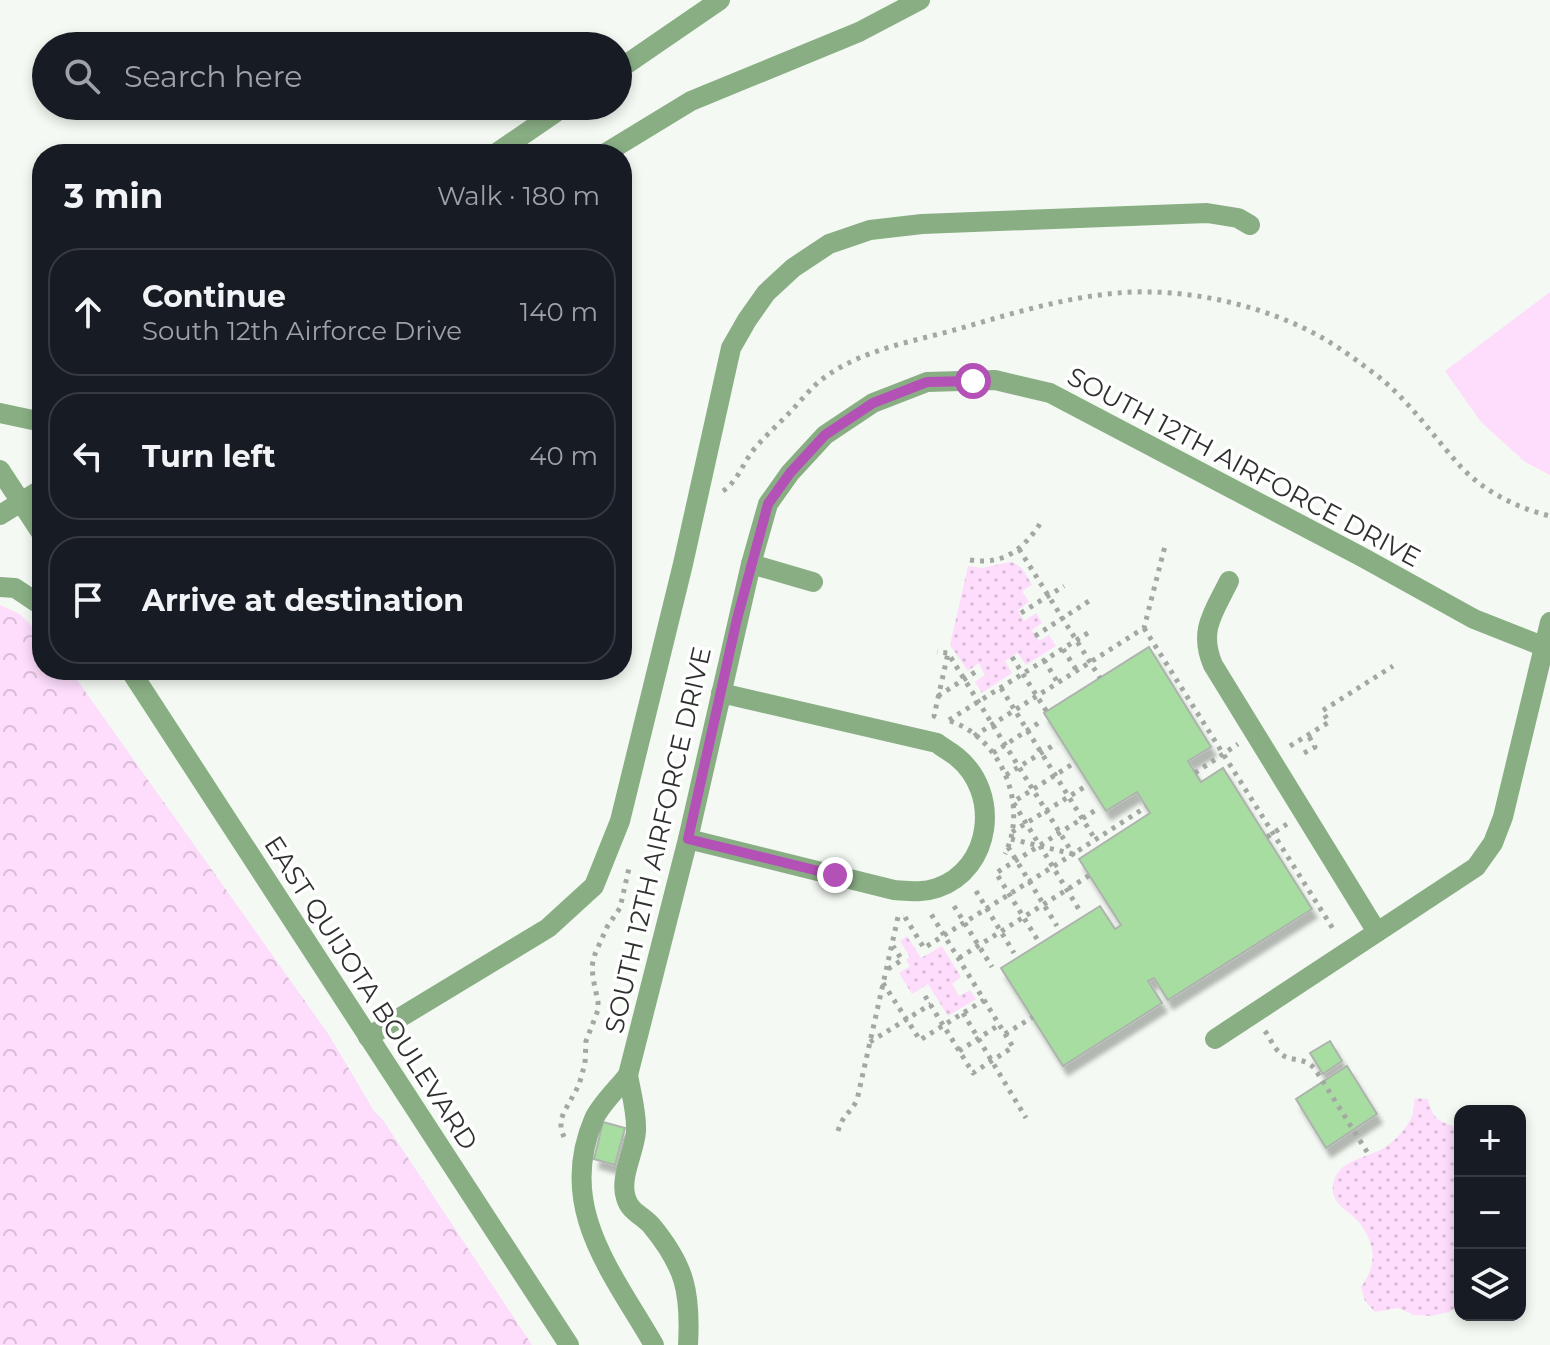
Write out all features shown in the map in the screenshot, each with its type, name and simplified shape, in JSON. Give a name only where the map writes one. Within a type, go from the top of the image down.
[{"type":"street","points":[[632,60],[720,0]]},
{"type":"street","points":[[620,144],[691,101],[859,32],[920,0]]},
{"type":"street","points":[[510,144],[545,120]]},
{"type":"street","points":[[368,1037],[548,928],[594,886],[620,821],[683,564],[731,348],[766,293],[793,268],[829,244],[870,230],[922,224],[1207,213],[1238,218],[1250,225]]},
{"type":"street","name":"SOUTH 12TH AIRFORCE DRIVE","points":[[688,1345],[690,1315],[678,1262],[647,1220],[633,1212],[625,1196],[636,1132],[628,1075],[768,504],[790,473],[825,435],[873,403],[927,382],[995,380],[1050,393],[1474,619],[1547,648]]},
{"type":"street","points":[[0,413],[32,420]]},
{"type":"street","points":[[0,470],[32,519]]},
{"type":"street","points":[[0,515],[32,495]]},
{"type":"street","points":[[751,564],[813,582]]},
{"type":"street","points":[[1229,581],[1210,620],[1205,636],[1206,650],[1377,932]]},
{"type":"street","points":[[0,587],[15,588],[32,599]]},
{"type":"street","points":[[1215,1039],[1476,867],[1493,843],[1503,817],[1547,648],[1550,622]]},
{"type":"street","name":"EAST QUIJOTA BOULEVARD","points":[[136,680],[569,1345]]},
{"type":"street","points":[[688,839],[894,890],[918,892],[938,888],[956,877],[973,860],[984,839],[986,816],[983,797],[974,776],[959,758],[937,743],[721,693]]},
{"type":"street","name":"SOUTH 12TH AIRFORCE DRIVE","points":[[628,1075],[595,1116],[582,1162],[583,1205],[597,1247],[654,1345]]},
{"type":"path","points":[[720,492],[733,484],[754,450],[817,383],[859,358],[1077,298],[1120,293],[1166,293],[1245,306],[1324,338],[1383,380],[1463,469],[1494,494],[1528,510],[1550,516]]},
{"type":"path","points":[[970,560],[995,559],[1019,549],[1033,536],[1043,519]]},
{"type":"path","points":[[950,752],[1144,628],[1165,546]]},
{"type":"path","points":[[1019,549],[1100,678]]},
{"type":"path","points":[[1021,613],[1064,586]]},
{"type":"path","points":[[1035,636],[1089,601]]},
{"type":"path","points":[[1144,628],[1348,952]]},
{"type":"path","points":[[949,721],[1091,631]]},
{"type":"path","points":[[1063,649],[1077,671]]},
{"type":"path","points":[[937,652],[948,653],[1073,854]]},
{"type":"path","points":[[1012,657],[1047,712]]},
{"type":"path","points":[[1044,660],[1058,683]]},
{"type":"path","points":[[1285,749],[1329,722],[1322,711],[1393,666]]},
{"type":"path","points":[[938,696],[980,669]]},
{"type":"path","points":[[1001,688],[1095,839]]},
{"type":"path","points":[[993,753],[1043,720]]},
{"type":"path","points":[[1195,773],[1255,733]]},
{"type":"path","points":[[1304,753],[1315,747],[1308,735]]},
{"type":"path","points":[[1006,775],[1057,743]]},
{"type":"path","points":[[1071,765],[1013,802],[1080,911]]},
{"type":"path","points":[[1011,833],[1086,786]]},
{"type":"path","points":[[905,917],[924,948],[1146,807]]},
{"type":"path","points":[[1037,939],[996,873],[1099,808]]},
{"type":"path","points":[[984,834],[1073,854]]},
{"type":"path","points":[[1008,847],[1057,926]]},
{"type":"path","points":[[586,1147],[569,1143],[561,1129],[561,1120],[579,1085],[585,1063],[586,1041],[598,1010],[592,966],[595,954],[620,908],[631,862]]},
{"type":"path","points":[[958,958],[1090,875]]},
{"type":"path","points":[[976,891],[1014,953]]},
{"type":"path","points":[[954,905],[992,967]]},
{"type":"path","points":[[925,996],[973,1073],[1013,1047],[931,914]]},
{"type":"path","points":[[886,970],[902,960],[892,945]]},
{"type":"path","points":[[883,983],[920,1040],[984,1000]]},
{"type":"path","points":[[870,1042],[931,1004]]},
{"type":"path","points":[[963,1013],[1026,1118]]},
{"type":"path","points":[[1254,1013],[1278,1052],[1309,1062],[1315,1069],[1369,1155]]},
{"type":"path","points":[[1005,1034],[1033,1017]]},
{"type":"path","points":[[959,1051],[999,1025]]},
{"type":"green space","points":[[1550,292],[1550,475],[1525,462],[1481,422],[1445,371]]},
{"type":"green space","points":[[1010,562],[1021,568],[1032,585],[1022,591],[1029,602],[1018,610],[1024,621],[1036,613],[1042,623],[1032,630],[1039,641],[1049,635],[1056,646],[1026,665],[1018,653],[1005,661],[1012,673],[982,693],[975,682],[985,675],[979,663],[968,671],[950,645],[968,566],[982,568]]},
{"type":"green space","points":[[0,605],[20,614],[32,626],[32,680],[77,680],[329,1035],[374,1111],[383,1120],[532,1345],[0,1345]]},
{"type":"green space","points":[[907,936],[921,958],[942,946],[961,977],[952,984],[959,996],[970,990],[976,999],[948,1016],[928,984],[912,994],[899,973],[910,966],[906,960],[910,957],[900,941]]},
{"type":"green space","points":[[1415,1098],[1428,1099],[1438,1120],[1454,1126],[1454,1309],[1431,1316],[1414,1315],[1398,1308],[1375,1312],[1365,1301],[1361,1287],[1372,1264],[1370,1241],[1357,1220],[1337,1202],[1333,1189],[1342,1168],[1384,1148],[1400,1134],[1412,1116]]},
{"type":"building","points":[[1149,647],[1211,747],[1188,761],[1201,782],[1223,768],[1312,909],[1168,1000],[1154,978],[1148,981],[1162,1003],[1063,1066],[1001,968],[1100,906],[1115,929],[1121,925],[1079,859],[1150,813],[1137,792],[1106,811],[1044,713]]},
{"type":"building","points":[[1330,1041],[1342,1061],[1323,1074],[1310,1053]]},
{"type":"building","points":[[1347,1066],[1377,1114],[1326,1148],[1296,1099]]},
{"type":"building","points":[[603,1122],[625,1128],[615,1165],[594,1159]]},
{"type":"route","points":[[835,875],[688,839],[751,564],[768,504],[790,473],[825,435],[873,403],[927,382],[973,381]]}]
